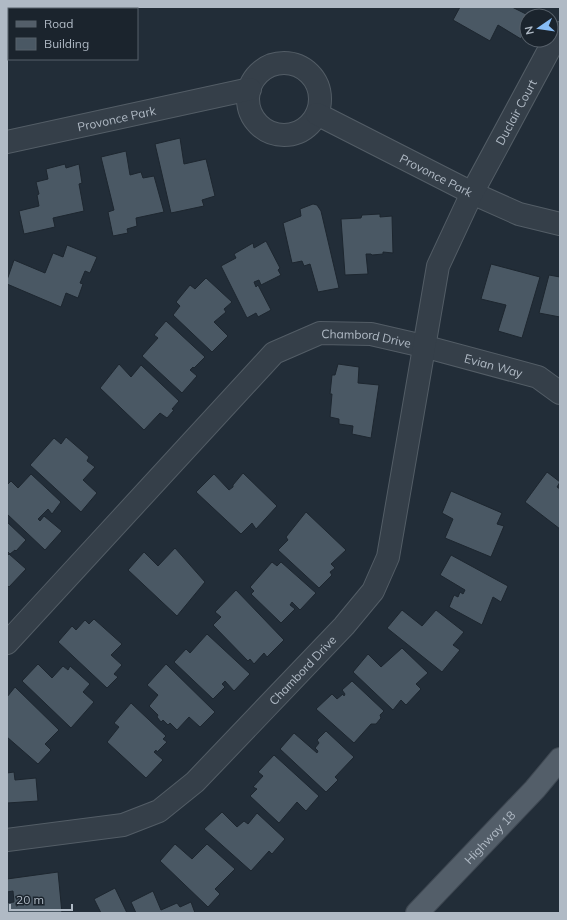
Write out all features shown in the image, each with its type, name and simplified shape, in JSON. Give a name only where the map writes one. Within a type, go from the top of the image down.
[{"type":"main road","name":"Highway 18","points":[[417,913],[535,789],[560,759]]},
{"type":"street","name":"Duclair Court","points":[[472,193],[556,37],[560,33]]},
{"type":"street","points":[[285,63],[297,65],[307,71],[315,80],[320,91],[320,103],[317,114],[310,124],[301,131],[290,135],[278,134],[267,130],[257,123],[251,113],[249,101],[250,89],[255,78],[263,70],[274,65],[285,63]]},
{"type":"street","name":"Provonce Park","points":[[7,142],[250,89]]},
{"type":"street","name":"Provonce Park","points":[[317,114],[472,193],[519,214],[560,224]]},
{"type":"street","name":"Chambord Drive","points":[[7,840],[123,825],[159,811],[195,782],[344,626],[373,591],[388,557],[423,346],[438,266],[472,193]]},
{"type":"street","name":"Chambord Drive","points":[[7,643],[274,354],[320,333],[371,334],[423,346]]},
{"type":"street","name":"Evian Way","points":[[423,346],[538,377],[560,393]]},
{"type":"building","points":[[460,7],[512,7],[519,10],[519,38],[498,25],[490,41],[453,20]]},
{"type":"building","points":[[180,138],[184,164],[206,159],[215,196],[202,200],[204,206],[171,213],[155,144]]},
{"type":"building","points":[[126,151],[130,175],[141,172],[143,178],[154,176],[164,212],[136,218],[137,226],[127,229],[128,233],[113,236],[108,212],[114,210],[101,157]]},
{"type":"building","points":[[65,164],[66,168],[79,164],[82,183],[79,184],[84,211],[53,218],[55,227],[24,234],[19,211],[39,206],[37,195],[39,194],[36,182],[48,179],[46,169]]},
{"type":"building","points":[[313,204],[317,205],[321,211],[339,288],[318,292],[310,264],[304,266],[302,261],[292,263],[283,223],[301,216],[300,209]]},
{"type":"building","points":[[380,214],[380,217],[392,216],[393,253],[383,252],[383,254],[366,254],[368,274],[345,275],[341,219],[361,218],[362,215]]},
{"type":"building","points":[[266,241],[280,268],[278,270],[281,275],[261,285],[259,280],[254,282],[256,287],[258,285],[271,310],[258,317],[256,313],[247,318],[221,266],[236,258],[234,254],[253,243],[254,248]]},
{"type":"building","points":[[67,245],[97,257],[90,273],[85,271],[80,283],[83,284],[78,298],[66,293],[61,307],[7,284],[14,260],[45,273],[53,253],[63,257]]},
{"type":"building","points":[[491,264],[540,277],[522,338],[498,331],[506,305],[481,299]]},
{"type":"building","points":[[549,275],[560,277],[560,317],[539,313]]},
{"type":"building","points":[[206,278],[232,302],[224,309],[226,312],[214,322],[228,336],[212,352],[173,315],[180,306],[176,302],[190,285],[195,289]]},
{"type":"building","points":[[166,321],[205,357],[190,370],[197,376],[182,393],[142,356],[158,338],[154,335]]},
{"type":"building","points":[[119,364],[131,377],[141,365],[179,401],[167,418],[160,413],[144,430],[100,388]]},
{"type":"building","points":[[338,364],[359,367],[358,383],[379,385],[371,438],[352,434],[353,426],[339,424],[339,419],[330,417],[332,375],[335,375]]},
{"type":"building","points":[[66,437],[89,457],[87,461],[95,467],[83,480],[97,493],[81,512],[30,465],[54,438],[61,444]]},
{"type":"building","points":[[547,472],[560,482],[557,487],[560,489],[560,529],[525,502]]},
{"type":"building","points":[[243,473],[277,506],[256,529],[252,523],[241,534],[196,492],[214,474],[229,490]]},
{"type":"building","points":[[31,474],[61,502],[52,514],[48,509],[38,519],[40,521],[44,516],[62,531],[45,550],[7,514],[7,485],[11,481],[18,488]]},
{"type":"building","points":[[451,491],[502,513],[497,524],[504,526],[491,557],[445,538],[453,519],[442,513]]},
{"type":"building","points":[[306,512],[346,550],[331,564],[335,568],[330,572],[332,575],[319,588],[278,550],[288,540],[286,537]]},
{"type":"building","points":[[7,522],[26,540],[16,551],[15,550],[10,554],[7,551]]},
{"type":"building","points":[[175,548],[205,582],[177,616],[128,570],[144,552],[158,566]]},
{"type":"building","points":[[9,554],[26,569],[9,587],[7,585],[7,556]]},
{"type":"building","points":[[451,555],[508,586],[501,602],[493,597],[482,625],[449,607],[454,595],[458,597],[460,592],[463,594],[465,590],[440,575]]},
{"type":"building","points":[[272,562],[277,566],[281,562],[316,593],[300,610],[292,602],[290,605],[295,609],[281,623],[251,594],[254,591],[250,587]]},
{"type":"building","points":[[236,590],[284,640],[267,657],[264,653],[254,664],[250,659],[248,661],[213,625],[221,617],[215,612]]},
{"type":"building","points":[[402,610],[422,626],[436,610],[464,632],[453,645],[460,650],[442,672],[387,628]]},
{"type":"building","points":[[94,619],[122,644],[111,655],[122,665],[114,674],[118,677],[107,688],[58,642],[72,626],[76,630],[85,620],[89,624]]},
{"type":"building","points":[[207,634],[250,674],[234,691],[225,681],[222,684],[225,687],[213,699],[174,662],[186,649],[190,653]]},
{"type":"building","points":[[402,648],[428,673],[416,684],[421,689],[406,705],[401,700],[393,710],[353,672],[368,654],[381,667]]},
{"type":"building","points":[[38,664],[52,678],[63,666],[68,670],[70,666],[90,684],[83,692],[94,702],[71,728],[22,681]]},
{"type":"building","points":[[166,664],[215,712],[200,727],[189,717],[177,730],[170,723],[168,725],[163,720],[161,722],[157,717],[158,715],[149,706],[158,695],[147,685]]},
{"type":"building","points":[[352,681],[384,711],[380,715],[381,718],[376,724],[371,724],[354,743],[316,709],[332,694],[337,699],[343,694],[344,696],[345,694],[342,690]]},
{"type":"building","points":[[15,687],[59,730],[45,744],[51,750],[38,764],[7,737],[7,697]]},
{"type":"building","points":[[131,703],[166,736],[163,739],[167,742],[157,752],[156,750],[154,752],[163,760],[146,778],[107,742],[119,727],[114,723]]},
{"type":"building","points":[[326,731],[354,757],[335,777],[338,780],[326,792],[280,749],[294,733],[317,753],[318,751],[315,748],[319,743],[317,740]]},
{"type":"building","points":[[274,755],[319,796],[306,811],[297,802],[279,823],[250,796],[257,789],[253,787],[263,776],[258,772]]},
{"type":"building","points":[[14,772],[15,780],[36,778],[38,801],[7,803],[7,773]]},
{"type":"building","points":[[222,812],[237,827],[244,821],[248,824],[257,813],[285,839],[272,854],[269,851],[251,871],[204,829]]},
{"type":"building","points":[[175,844],[192,859],[207,844],[235,869],[215,889],[220,894],[208,907],[160,861]]},
{"type":"building","points":[[58,872],[62,913],[7,913],[7,903],[14,902],[13,891],[7,892],[7,879]]},
{"type":"building","points":[[115,888],[127,913],[101,913],[94,899]]},
{"type":"building","points":[[153,891],[161,910],[177,903],[180,907],[191,902],[195,913],[136,913],[131,902]]}]
